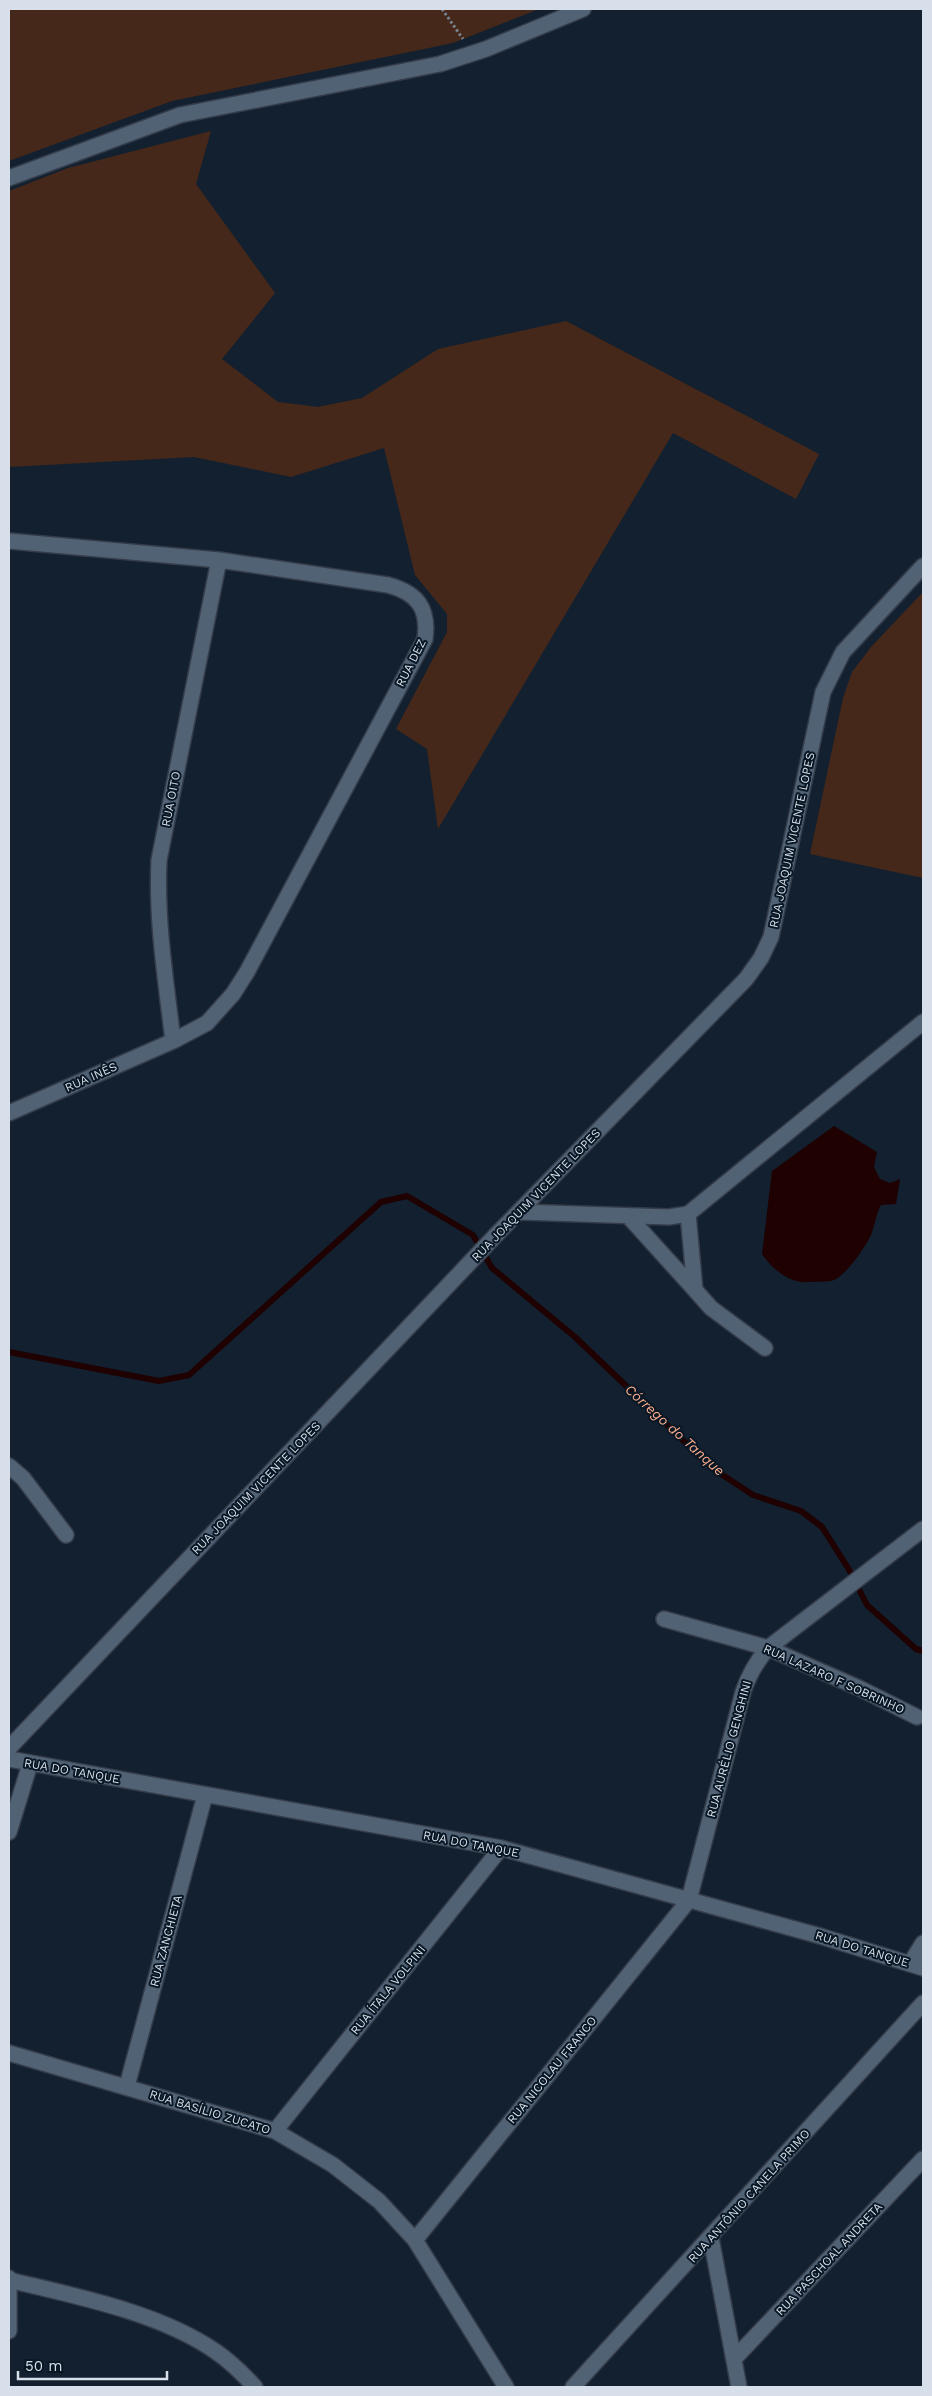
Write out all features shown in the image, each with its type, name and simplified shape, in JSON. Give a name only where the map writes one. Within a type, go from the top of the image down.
[{"type":"street","points":[[9,178],[180,115],[440,64],[473,54],[583,9]]},
{"type":"street","name":"RUA DEZ","points":[[9,541],[219,560],[388,584],[402,588],[415,598],[422,608],[427,623],[425,639],[234,994],[207,1023],[173,1041]]},
{"type":"street","name":"RUA OITO","points":[[173,1041],[160,932],[159,860],[219,560]]},
{"type":"street","name":"RUA JOAQUIM VICENTE LOPES","points":[[9,1748],[495,1236],[746,979],[761,958],[771,937],[823,692],[832,671],[843,652],[923,566]]},
{"type":"street","points":[[520,1212],[629,1217],[669,1217],[688,1214],[923,1022]]},
{"type":"street","name":"RUA INÊS","points":[[9,1113],[173,1041]]},
{"type":"street","points":[[688,1214],[695,1290]]},
{"type":"street","points":[[629,1217],[711,1308],[765,1348]]},
{"type":"street","points":[[9,1466],[23,1478],[66,1535]]},
{"type":"street","name":"RUA AURÉLIO GENGHINI","points":[[689,1900],[748,1676],[768,1648],[923,1530]]},
{"type":"street","name":"RUA LAZARO F SOBRINHO","points":[[664,1618],[768,1648],[917,1716]]},
{"type":"street","name":"RUA DO TANQUE","points":[[9,1759],[501,1848],[820,1936],[916,1966]]},
{"type":"street","points":[[9,1832],[30,1764]]},
{"type":"street","name":"RUA ZANCHIETA","points":[[127,2086],[205,1795]]},
{"type":"street","name":"RUA ÍTALA VOLPINI","points":[[274,2131],[501,1848]]},
{"type":"street","name":"RUA NICOLAU FRANCO","points":[[415,2240],[689,1900]]},
{"type":"street","points":[[916,1966],[923,1943]]},
{"type":"street","name":"RUA ANTÔNIO CANELA PRIMO","points":[[573,2387],[711,2238],[923,2003]]},
{"type":"street","name":"RUA BASÍLIO ZUCATO","points":[[9,2053],[127,2086],[274,2131],[333,2165],[379,2201],[415,2240],[506,2387]]},
{"type":"street","name":"RUA PASCHOAL ANDRETA","points":[[734,2359],[923,2159]]},
{"type":"street","points":[[711,2238],[740,2387]]},
{"type":"street","points":[[9,2331],[9,2279],[127,2310],[188,2335],[216,2351],[255,2387]]},
{"type":"path","points":[[442,9],[473,54]]},
{"type":"shaded area","points":[[9,9],[539,9],[453,43],[172,101],[9,161]]},
{"type":"shaded area","points":[[211,131],[196,184],[275,293],[222,359],[278,402],[318,407],[362,398],[438,349],[566,321],[819,454],[796,499],[673,433],[438,829],[427,749],[396,729],[447,632],[447,614],[415,575],[384,448],[291,477],[194,457],[9,467],[9,191],[68,168]]},
{"type":"shaded area","points":[[923,592],[923,878],[810,854],[843,698],[852,672],[871,647]]},
{"type":"shaded area","points":[[834,1126],[877,1152],[874,1167],[880,1179],[890,1183],[900,1179],[896,1204],[881,1205],[867,1242],[855,1260],[840,1276],[827,1281],[795,1281],[776,1270],[762,1254],[772,1171]]},
{"type":"waterway","name":"Córrego do Tanque","points":[[9,1352],[159,1381],[189,1375],[381,1202],[407,1196],[473,1235],[492,1268],[575,1337],[712,1468],[753,1495],[801,1511],[822,1527],[848,1568],[867,1605],[916,1649],[923,1651]]}]
